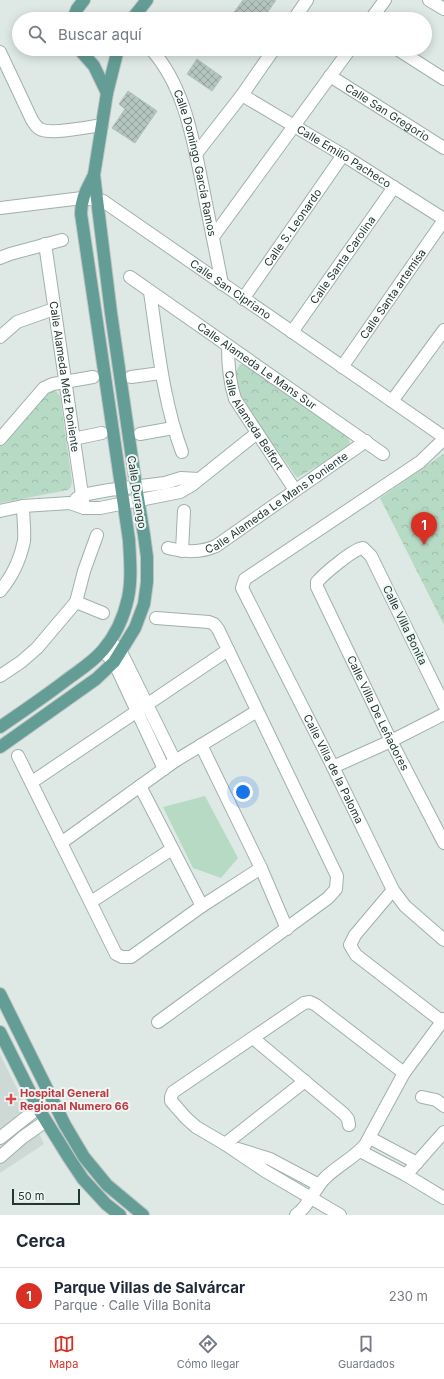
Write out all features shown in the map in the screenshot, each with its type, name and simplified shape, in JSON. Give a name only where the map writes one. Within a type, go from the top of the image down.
[{"type":"main road","points":[[138,12],[147,0]]},
{"type":"main road","points":[[76,12],[81,1]]},
{"type":"main road","points":[[85,56],[94,66],[108,93]]},
{"type":"main road","name":"Calle Durango","points":[[0,747],[96,679],[114,662],[135,628],[144,604],[147,582],[147,557],[96,199],[94,175],[116,56]]},
{"type":"main road","points":[[94,66],[104,66],[114,62]]},
{"type":"main road","name":"Calle Durango","points":[[0,727],[51,692],[86,666],[103,651],[121,620],[128,598],[131,572],[129,540],[81,214],[82,198],[94,175]]},
{"type":"main road","points":[[0,994],[65,1125],[84,1157],[107,1185],[143,1215]]},
{"type":"main road","points":[[20,1034],[2,1036],[38,1108],[83,1179],[106,1204],[120,1215]]},
{"type":"street","points":[[299,12],[307,0]]},
{"type":"street","points":[[377,12],[385,0]]},
{"type":"street","points":[[429,0],[444,9]]},
{"type":"street","points":[[0,52],[32,120],[36,127],[40,130],[58,131],[102,125]]},
{"type":"street","name":"Calle Domingo García Ramos","points":[[156,56],[170,75],[183,104],[196,154],[222,284]]},
{"type":"street","points":[[196,154],[242,95],[269,56]]},
{"type":"street","points":[[213,237],[345,56]]},
{"type":"street","points":[[408,56],[444,79]]},
{"type":"street","name":"Calle San Gregorio","points":[[330,76],[444,148]]},
{"type":"street","name":"Calle Emilio Pacheco","points":[[242,95],[343,155],[444,220]]},
{"type":"street","name":"Calle S. Leonardo","points":[[243,299],[343,155]]},
{"type":"street","name":"Calle Santa Carolina","points":[[292,332],[394,187]]},
{"type":"street","name":"Calle San Cipriano","points":[[2,204],[82,198],[96,199],[106,203],[444,438],[420,462],[245,579],[243,584]]},
{"type":"street","name":"Calle Santa artemisa","points":[[342,367],[444,220]]},
{"type":"street","points":[[0,258],[62,240]]},
{"type":"street","name":"Calle Alameda Metz Poniente","points":[[45,244],[84,508]]},
{"type":"street","name":"Calle Alameda Le Mans Sur","points":[[130,278],[383,454]]},
{"type":"street","points":[[150,292],[161,373],[173,428],[182,452]]},
{"type":"street","points":[[0,337],[17,322],[54,309]]},
{"type":"street","points":[[392,401],[444,330]]},
{"type":"street","name":"Calle Alameda Belfort","points":[[228,346],[230,385],[235,399],[295,490]]},
{"type":"street","points":[[131,377],[161,373]]},
{"type":"street","points":[[0,439],[44,388],[53,384],[94,376]]},
{"type":"street","points":[[140,434],[173,428]]},
{"type":"street","points":[[73,439],[102,433]]},
{"type":"street","points":[[0,511],[23,506],[70,503],[84,508],[100,508],[168,495],[187,488],[257,433]]},
{"type":"street","name":"Calle Alameda Le Mans Poniente","points":[[168,548],[199,552],[216,546],[366,442]]},
{"type":"street","points":[[70,503],[82,495],[121,488],[165,483],[181,478],[198,479]]},
{"type":"street","points":[[165,483],[168,495]]},
{"type":"street","points":[[0,591],[7,583],[18,563],[21,552],[24,540],[23,506]]},
{"type":"street","points":[[182,551],[184,511]]},
{"type":"street","points":[[0,676],[21,662],[37,648],[76,602],[84,571],[97,535]]},
{"type":"street","name":"Calle Villa Bonita","points":[[317,582],[355,551],[363,548],[367,550],[444,705]]},
{"type":"street","name":"Calle Villa De Leñadores","points":[[317,582],[318,590],[391,741],[444,842]]},
{"type":"street","name":"Calle Villa de la Paloma","points":[[243,584],[243,590],[333,767],[393,890],[405,906],[444,940]]},
{"type":"street","points":[[76,602],[103,613]]},
{"type":"street","points":[[156,618],[209,622],[214,624],[218,629],[337,876],[336,889],[328,898],[158,1022]]},
{"type":"street","points":[[110,641],[121,652],[175,761]]},
{"type":"street","points":[[32,782],[228,650]]},
{"type":"street","points":[[103,651],[114,662],[164,769]]},
{"type":"street","points":[[61,842],[175,761],[257,711]]},
{"type":"street","points":[[333,767],[391,741],[444,714]]},
{"type":"street","points":[[201,746],[261,868],[287,928]]},
{"type":"street","points":[[18,756],[116,954],[122,957],[131,957],[202,906],[261,868]]},
{"type":"street","points":[[140,786],[202,906]]},
{"type":"street","points":[[91,902],[172,849]]},
{"type":"street","points":[[300,1214],[319,1185],[331,1172],[360,1151],[370,1138],[404,1073],[443,1021],[356,955],[350,945],[355,935],[393,890]]},
{"type":"street","points":[[340,1215],[265,1171],[225,1144],[196,1127],[186,1118],[172,1101],[171,1097],[173,1092],[304,1002],[310,1002],[316,1005],[404,1073]]},
{"type":"street","points":[[253,1038],[344,1114],[348,1119],[349,1125]]},
{"type":"street","points":[[225,1144],[305,1081]]},
{"type":"street","points":[[422,1097],[436,1100],[444,1106]]},
{"type":"street","points":[[0,1138],[38,1108]]},
{"type":"street","points":[[0,1157],[23,1137],[46,1121]]},
{"type":"street","points":[[16,1126],[23,1137]]},
{"type":"street","points":[[406,1175],[444,1132]]},
{"type":"street","points":[[370,1138],[417,1163]]},
{"type":"street","points":[[225,1144],[270,1159],[319,1185]]},
{"type":"street","points":[[360,1151],[406,1175],[444,1198]]},
{"type":"shaded area","name":"Hospital General Regional Numero 66","points":[[0,1054],[44,1144],[0,1173]]},
{"type":"green space","points":[[240,364],[247,366],[348,437],[350,443],[348,448],[297,478],[243,402],[234,375]]},
{"type":"green space","points":[[47,388],[55,390],[60,396],[72,481],[71,487],[68,490],[0,503],[0,445]]},
{"type":"green space","points":[[443,454],[444,455],[444,625],[380,498]]},
{"type":"green space","points":[[205,796],[238,858],[221,878],[193,868],[163,807]]},
{"type":"building","points":[[243,0],[276,0],[268,12],[234,12]]},
{"type":"building","points":[[197,59],[222,77],[212,91],[187,74]]},
{"type":"building","points":[[128,91],[157,111],[135,143],[112,128],[125,109],[119,104]]},
{"type":"place","name":"Parque Villas de Salvárcar","points":[[424,545]]},
{"type":"place","name":"Hospital General Regional Numero 66","points":[[11,1099]]}]
